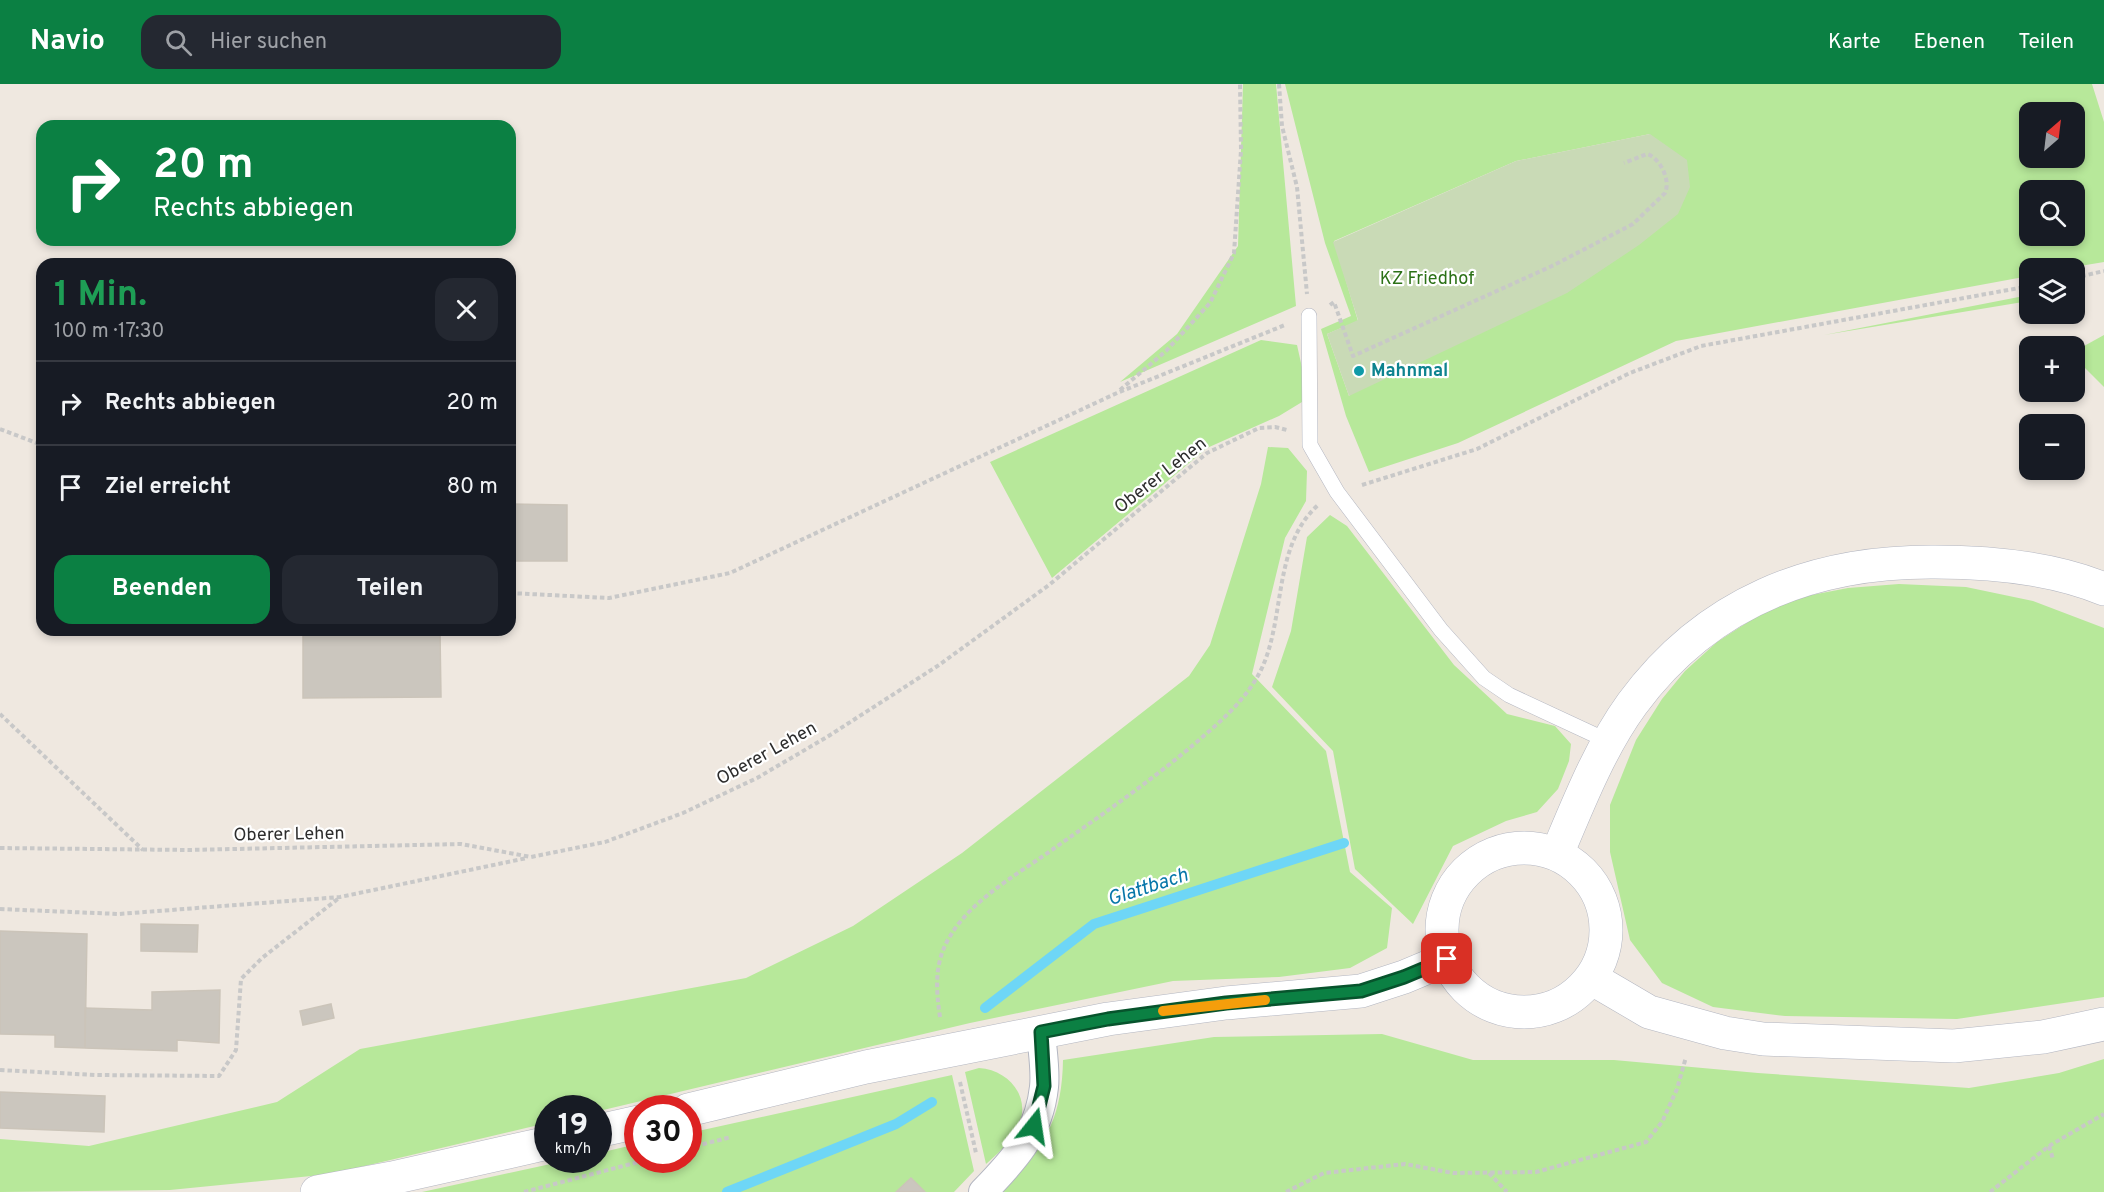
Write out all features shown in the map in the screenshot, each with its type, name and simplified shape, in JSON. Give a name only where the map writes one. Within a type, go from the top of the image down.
[{"type":"main road","points":[[1557,854],[1610,742],[1631,706],[1652,679],[1696,635],[1728,613],[1762,595],[1817,575],[1893,562],[1961,562],[2048,574],[2104,589]]},
{"type":"main road","points":[[1523,847],[1557,854],[1574,864],[1589,879],[1600,897],[1605,912],[1607,926],[1605,945],[1591,978],[1576,994],[1557,1005],[1531,1012],[1514,1012],[1489,1004],[1474,996],[1463,985],[1447,959],[1441,934],[1446,901],[1460,877],[1479,860],[1500,850],[1523,847]]},
{"type":"main road","points":[[702,1107],[866,1067],[1108,1019],[1226,1003],[1361,991],[1404,977],[1447,959]]},
{"type":"main road","points":[[1591,978],[1649,1012],[1725,1033],[1763,1039],[1954,1046],[2043,1037],[2104,1024]]},
{"type":"main road","points":[[317,1192],[392,1178],[534,1146]]},
{"type":"street","points":[[985,1190],[1024,1147],[1034,1126],[1044,1086],[1041,1032]]},
{"type":"lane","points":[[1309,316],[1310,445],[1344,502],[1441,630],[1484,678],[1509,696],[1610,742]]},
{"type":"path","points":[[1117,393],[1166,351],[1210,303],[1234,253],[1241,150],[1240,84]]},
{"type":"path","points":[[1279,84],[1282,126],[1297,187],[1309,316]]},
{"type":"path","points":[[516,593],[609,598],[730,573],[1117,393],[1309,316],[1334,302],[1353,356],[1552,266],[1633,224],[1665,193],[1668,187],[1667,178],[1655,158],[1647,154],[1624,163]]},
{"type":"path","points":[[2085,276],[2104,272]]},
{"type":"path","name":"Oberer Lehen","points":[[0,848],[143,850],[461,844],[531,857],[605,842],[683,813],[757,778],[827,737],[939,665],[1049,585],[1207,453],[1259,428],[1275,427],[1289,431],[1310,445]]},
{"type":"path","points":[[0,429],[36,443]]},
{"type":"path","points":[[0,714],[143,850]]},
{"type":"path","points":[[0,909],[118,914],[340,897],[531,857]]},
{"type":"path","points":[[0,1070],[96,1075],[219,1076],[236,1050],[241,979],[262,958],[340,897]]},
{"type":"path","points":[[1286,1192],[1324,1173],[1405,1164],[1453,1173],[1536,1172],[1646,1142],[1662,1122],[1677,1089],[1695,1024]]},
{"type":"path","points":[[961,1082],[985,1190]]},
{"type":"path","points":[[1990,1192],[2049,1146],[2104,1114]]},
{"type":"path","points":[[2049,1146],[2053,1159]]},
{"type":"path","points":[[524,1192],[624,1166]]},
{"type":"path","points":[[1489,1172],[1507,1192]]},
{"type":"green space","points":[[1243,84],[1276,84],[1296,306],[1120,382],[1177,334],[1238,246]]},
{"type":"green space","points":[[1285,84],[2092,84],[2104,122],[2104,262],[2085,265],[2085,258],[2019,258],[2019,278],[1676,341],[1458,443],[1369,472],[1346,416],[1321,329],[1351,316],[1325,243]],"holes":[[[1650,134],[1349,396],[1327,334],[1358,321],[1334,241],[1516,161]]]},
{"type":"green space","name":"KZ Friedhof","points":[[1650,134],[1687,160],[1690,187],[1678,214],[1639,245],[1567,293],[1349,396],[1327,334],[1358,320],[1333,242],[1516,161]]},
{"type":"green space","points":[[2019,297],[2019,303],[1824,335]]},
{"type":"green space","points":[[2104,335],[2104,387],[2085,368],[2085,345]]},
{"type":"green space","points":[[1261,340],[1297,345],[1303,372],[1302,402],[1279,416],[1207,448],[1052,578],[990,462]]},
{"type":"green space","points":[[1268,447],[1288,448],[1307,471],[1306,501],[1285,538],[1252,674],[1326,751],[1350,872],[1392,908],[1387,948],[1350,968],[1279,977],[1173,981],[970,1023],[666,1095],[624,1095],[624,1105],[612,1108],[612,1095],[534,1095],[534,1126],[331,1174],[170,1190],[0,1192],[0,1139],[89,1146],[277,1102],[360,1049],[746,978],[853,926],[962,853],[1189,676],[1210,645],[1261,484]]},
{"type":"green space","points":[[1330,515],[1347,526],[1454,665],[1507,714],[1555,726],[1571,744],[1569,761],[1558,789],[1537,812],[1506,821],[1453,846],[1413,924],[1355,869],[1333,751],[1272,687],[1291,631],[1307,537]]},
{"type":"green space","points":[[1899,584],[1966,587],[2033,601],[2104,628],[2104,997],[1957,1019],[1785,1016],[1713,1007],[1662,983],[1630,940],[1610,852],[1610,805],[1636,740],[1662,699],[1685,671],[1717,642],[1762,613],[1796,598],[1848,588]]},
{"type":"green space","points":[[1382,1034],[1473,1060],[1614,1060],[1969,1088],[2059,1073],[2104,1059],[2104,1192],[1002,1192],[1029,1162],[1048,1133],[1059,1100],[1063,1060],[1214,1037]]},
{"type":"green space","points":[[979,1068],[1000,1074],[1009,1080],[1016,1088],[1022,1107],[1021,1118],[1011,1139],[986,1164],[965,1072]]},
{"type":"green space","points":[[952,1075],[974,1171],[954,1192],[422,1192],[534,1168],[534,1173],[612,1173],[612,1150],[624,1147],[624,1173],[702,1173],[702,1130]]},
{"type":"building","points":[[516,504],[567,505],[567,561],[516,561]]},
{"type":"building","points":[[303,636],[440,636],[441,697],[303,698]]},
{"type":"building","points":[[141,924],[198,925],[197,952],[141,951]]},
{"type":"building","points":[[0,931],[87,934],[85,1048],[55,1047],[55,1035],[0,1034]]},
{"type":"building","points":[[220,990],[219,1043],[177,1040],[177,1051],[85,1048],[85,1008],[152,1010],[152,992]]},
{"type":"building","points":[[331,1004],[334,1018],[303,1025],[300,1011]]},
{"type":"building","points":[[0,1092],[105,1096],[104,1132],[0,1128]]},
{"type":"building","points":[[911,1178],[925,1192],[896,1192]]},
{"type":"waterway","name":"Glattbach","points":[[985,1008],[1094,924],[1344,843]]},
{"type":"waterway","name":"Glattbach","points":[[727,1192],[896,1124],[932,1102]]},
{"type":"slow traffic","points":[[1163,1011],[1265,1000]]},
{"type":"place","name":"Mahnmal","points":[[1359,371]]},
{"type":"route","points":[[1034,1126],[1044,1086],[1041,1032],[1108,1019],[1226,1003],[1361,991],[1404,977],[1447,959]]}]
